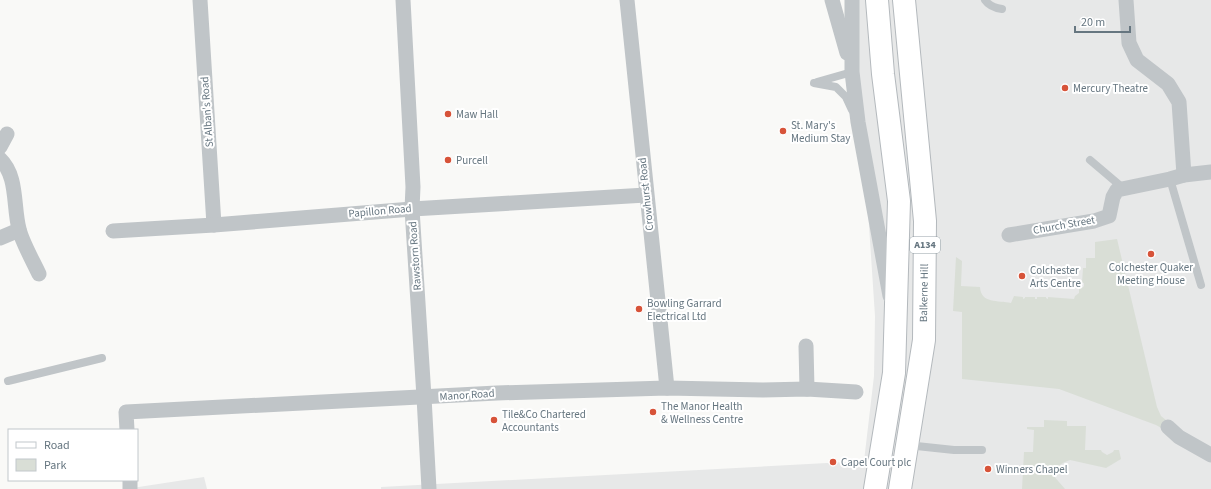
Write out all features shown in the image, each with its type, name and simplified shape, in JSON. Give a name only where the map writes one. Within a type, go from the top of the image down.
[{"type":"main road","name":"A134","points":[[875,489],[894,373],[899,200],[883,74],[877,0]]},
{"type":"main road","name":"Balkerne Hill","points":[[900,489],[924,340],[925,221],[904,0]]},
{"type":"street","name":"St Alban's Road","points":[[200,0],[214,225]]},
{"type":"street","name":"Rawstorn Road","points":[[403,0],[413,187],[412,209],[429,489]]},
{"type":"street","name":"Crowhurst Road","points":[[627,0],[667,388]]},
{"type":"street","points":[[832,0],[852,72]]},
{"type":"street","points":[[852,0],[852,72],[858,122],[895,322]]},
{"type":"street","points":[[1126,0],[1129,43],[1137,60],[1168,84],[1178,102],[1177,177]]},
{"type":"street","points":[[0,147],[7,134]]},
{"type":"street","points":[[0,159],[5,164],[11,177],[19,230],[38,274]]},
{"type":"street","points":[[1123,188],[1211,172]]},
{"type":"street","name":"Church Street","points":[[1009,235],[1109,216],[1113,197],[1117,190],[1123,188]]},
{"type":"street","name":"Papillon Road","points":[[113,231],[214,225],[412,209],[646,195]]},
{"type":"street","points":[[0,238],[19,230]]},
{"type":"street","points":[[806,346],[808,389]]},
{"type":"street","name":"Manor Road","points":[[127,429],[126,412],[505,392],[667,388],[763,390],[808,389],[856,392]]},
{"type":"street","points":[[1168,427],[1179,437],[1211,455]]},
{"type":"lane","points":[[985,0],[987,4],[1002,10]]},
{"type":"lane","points":[[852,72],[814,83],[836,87],[846,97],[858,122]]},
{"type":"lane","points":[[1090,160],[1123,188]]},
{"type":"lane","points":[[1177,177],[1201,285]]},
{"type":"lane","points":[[8,381],[102,358]]},
{"type":"lane","points":[[906,445],[954,450],[982,450]]},
{"type":"shaded area","points":[[854,0],[1211,0],[1211,489],[381,489],[381,487],[864,461],[874,376],[875,316]]},
{"type":"shaded area","points":[[204,477],[207,489],[132,489],[132,488]]},
{"type":"green space","points":[[1117,239],[1157,407],[1161,416],[1171,424],[1165,430],[1156,425],[1059,389],[962,379],[962,312],[953,311],[956,257],[962,261],[961,286],[980,287],[983,296],[987,299],[1011,303],[1014,296],[1023,297],[1023,299],[1025,297],[1035,297],[1035,299],[1037,299],[1037,297],[1046,297],[1048,299],[1048,297],[1074,299],[1079,293],[1079,288],[1075,286],[1080,286],[1082,288],[1084,286],[1084,283],[1082,283],[1083,268],[1086,268],[1086,258],[1095,258],[1095,242]]},
{"type":"green space","points":[[1044,420],[1067,421],[1067,426],[1086,426],[1085,450],[1101,450],[1107,455],[1114,450],[1119,450],[1121,459],[1106,468],[1070,460],[1064,462],[1055,469],[1052,474],[1065,489],[1022,489],[1024,452],[1033,452],[1034,430],[1027,429],[1027,427],[1044,427]]},
{"type":"place","name":"Mercury Theatre","points":[[1065,88]]},
{"type":"place","name":"Maw Hall","points":[[448,114]]},
{"type":"place","name":"St. Mary's Medium Stay","points":[[783,131]]},
{"type":"place","name":"Purcell","points":[[448,160]]},
{"type":"place","name":"Colchester Quaker Meeting House","points":[[1151,254]]},
{"type":"place","name":"Colchester Arts Centre","points":[[1022,276]]},
{"type":"place","name":"Bowling Garrard Electrical Ltd","points":[[639,309]]},
{"type":"place","name":"The Manor Health & Wellness Centre","points":[[653,412]]},
{"type":"place","name":"Tile&Co Chartered Accountants","points":[[494,420]]},
{"type":"place","name":"Capel Court plc","points":[[833,462]]},
{"type":"place","name":"Winners Chapel","points":[[988,469]]}]
